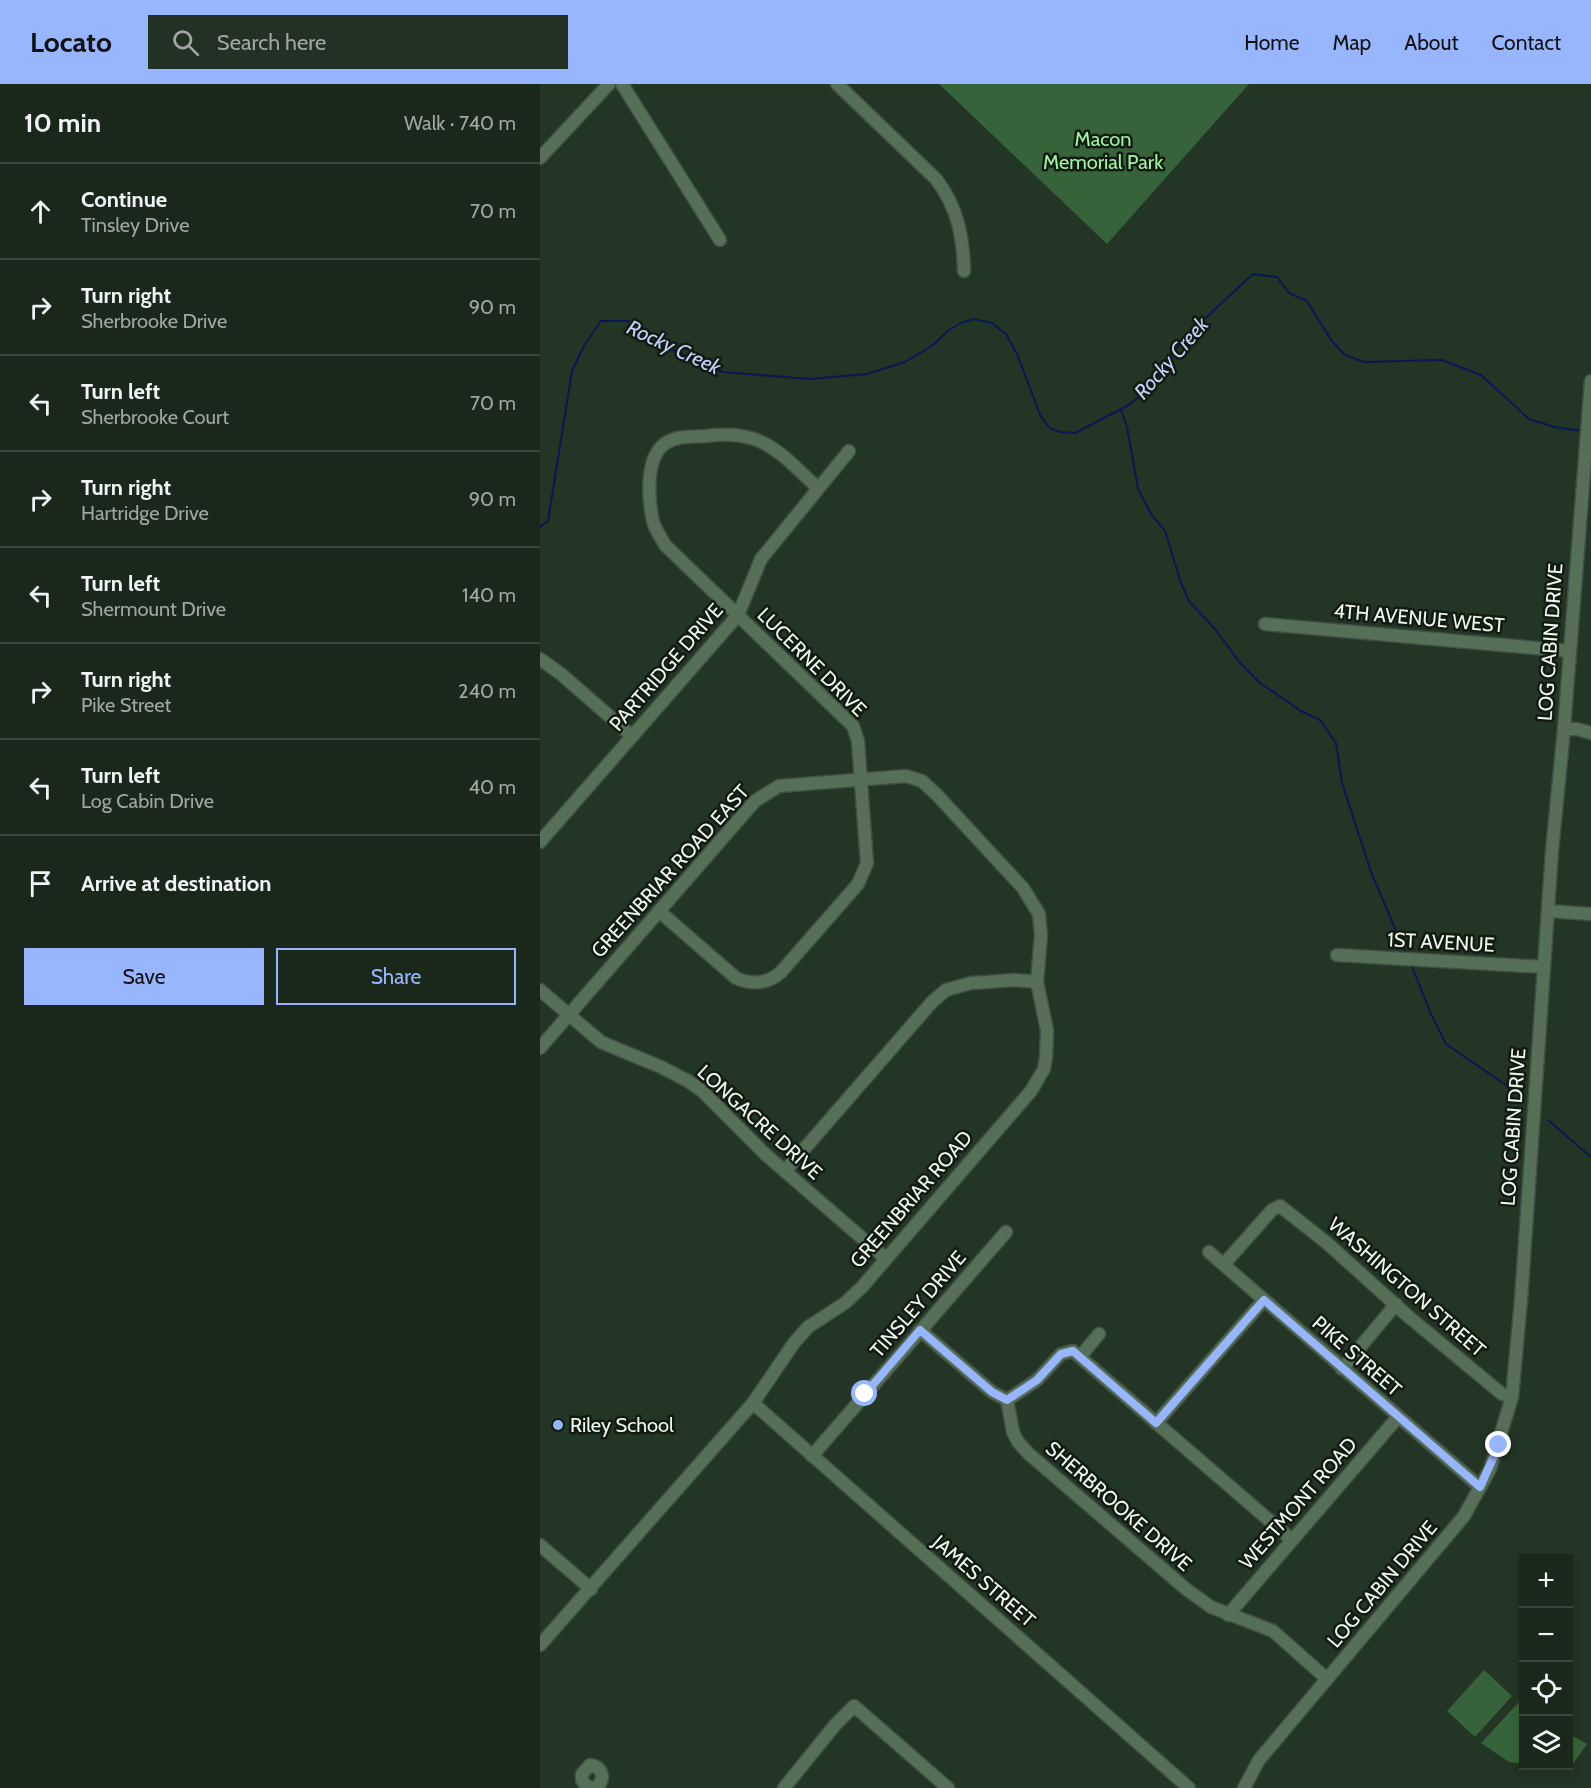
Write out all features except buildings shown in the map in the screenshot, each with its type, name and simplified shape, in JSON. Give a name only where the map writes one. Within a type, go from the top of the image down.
[{"type":"street","points":[[540,158],[609,84]]},
{"type":"street","points":[[622,84],[720,240]]},
{"type":"street","points":[[837,84],[936,179],[944,190],[957,216],[964,271]]},
{"type":"street","name":"LOG CABIN DRIVE","points":[[1244,1788],[1259,1760],[1454,1531],[1480,1487],[1499,1445],[1512,1397],[1548,910],[1570,651],[1586,504],[1586,448],[1591,381]]},
{"type":"street","name":"LUCERNE DRIVE","points":[[659,911],[736,978],[745,982],[758,983],[776,977],[858,884],[865,872],[867,863],[858,741],[853,726],[665,545],[652,519],[650,489],[651,468],[655,454],[665,443],[679,438],[711,435],[743,436],[757,440],[774,450],[818,488]]},
{"type":"street","name":"PARTRIDGE DRIVE","points":[[540,842],[738,615],[761,559],[849,451]]},
{"type":"street","name":"4TH AVENUE WEST","points":[[1265,624],[1570,651]]},
{"type":"street","points":[[540,659],[561,674],[632,736]]},
{"type":"street","points":[[1563,729],[1577,729],[1591,733]]},
{"type":"street","name":"GREENBRIAR ROAD","points":[[540,1645],[753,1403],[794,1342],[808,1328],[845,1303],[862,1287],[1031,1091],[1044,1069],[1047,1030],[1037,982],[1041,935],[1039,914],[1023,888],[922,781],[906,776],[860,779]]},
{"type":"street","name":"GREENBRIAR ROAD EAST","points":[[540,1048],[755,801],[779,786],[860,779]]},
{"type":"street","points":[[1548,910],[1591,914]]},
{"type":"street","name":"1ST AVENUE","points":[[1337,955],[1544,967]]},
{"type":"street","points":[[785,1171],[932,1002],[946,990],[989,981],[1037,982]]},
{"type":"street","name":"LONGACRE DRIVE","points":[[540,990],[601,1042],[662,1067],[701,1090],[748,1138],[885,1258]]},
{"type":"street","name":"WASHINGTON STREET","points":[[1224,1264],[1276,1207],[1284,1208],[1502,1394],[1512,1397]]},
{"type":"street","name":"TINSLEY DRIVE","points":[[812,1456],[1006,1232]]},
{"type":"street","name":"PIKE STREET","points":[[1209,1252],[1480,1487]]},
{"type":"street","points":[[1156,1423],[1264,1300]]},
{"type":"street","points":[[1342,1369],[1396,1304]]},
{"type":"street","points":[[920,1330],[992,1392],[1007,1400],[1037,1380],[1061,1354],[1073,1351],[1292,1540]]},
{"type":"street","points":[[1080,1357],[1099,1334]]},
{"type":"street","name":"SHERBROOKE DRIVE","points":[[1007,1400],[1013,1432],[1018,1442],[1029,1454],[1186,1589],[1211,1607],[1273,1631],[1327,1679]]},
{"type":"street","name":"JAMES STREET","points":[[753,1403],[1189,1788]]},
{"type":"street","name":"WESTMONT ROAD","points":[[1228,1615],[1398,1417]]},
{"type":"street","points":[[540,1545],[591,1588]]},
{"type":"street","points":[[784,1788],[835,1725],[854,1706],[948,1788]]},
{"type":"green space","name":"Macon Memorial Park","points":[[939,84],[1249,84],[1107,244]]},
{"type":"green space","points":[[1484,1670],[1512,1696],[1475,1737],[1447,1711]]},
{"type":"green space","points":[[1519,1702],[1519,1763],[1509,1762],[1481,1743]]},
{"type":"green space","points":[[1573,1736],[1587,1744],[1573,1764]]},
{"type":"waterway","name":"Rocky Creek","points":[[540,527],[548,521],[572,371],[585,344],[601,321],[628,321],[652,341],[723,372],[810,379],[867,374],[905,362],[932,346],[949,330],[961,323],[973,319],[992,323],[1006,334],[1017,354],[1041,417],[1050,428],[1060,432],[1075,433],[1127,406],[1148,390],[1184,338],[1253,274],[1277,277],[1289,293],[1307,301],[1331,340],[1345,355],[1364,362],[1442,360],[1481,375],[1529,419],[1554,427],[1583,431]]},
{"type":"waterway","points":[[1121,410],[1127,427],[1138,489],[1151,514],[1165,531],[1189,601],[1215,629],[1241,664],[1260,683],[1301,711],[1320,720],[1336,743],[1342,783],[1371,872],[1406,954]]},
{"type":"waterway","points":[[1411,964],[1446,1044],[1516,1092]]},
{"type":"waterway","points":[[1548,1120],[1591,1157]]},
{"type":"place","name":"Riley School","points":[[558,1425]]},
{"type":"route","points":[[865,1394],[920,1330],[992,1392],[1007,1400],[1037,1380],[1061,1354],[1073,1351],[1156,1423],[1264,1300],[1480,1487],[1499,1445]]}]
